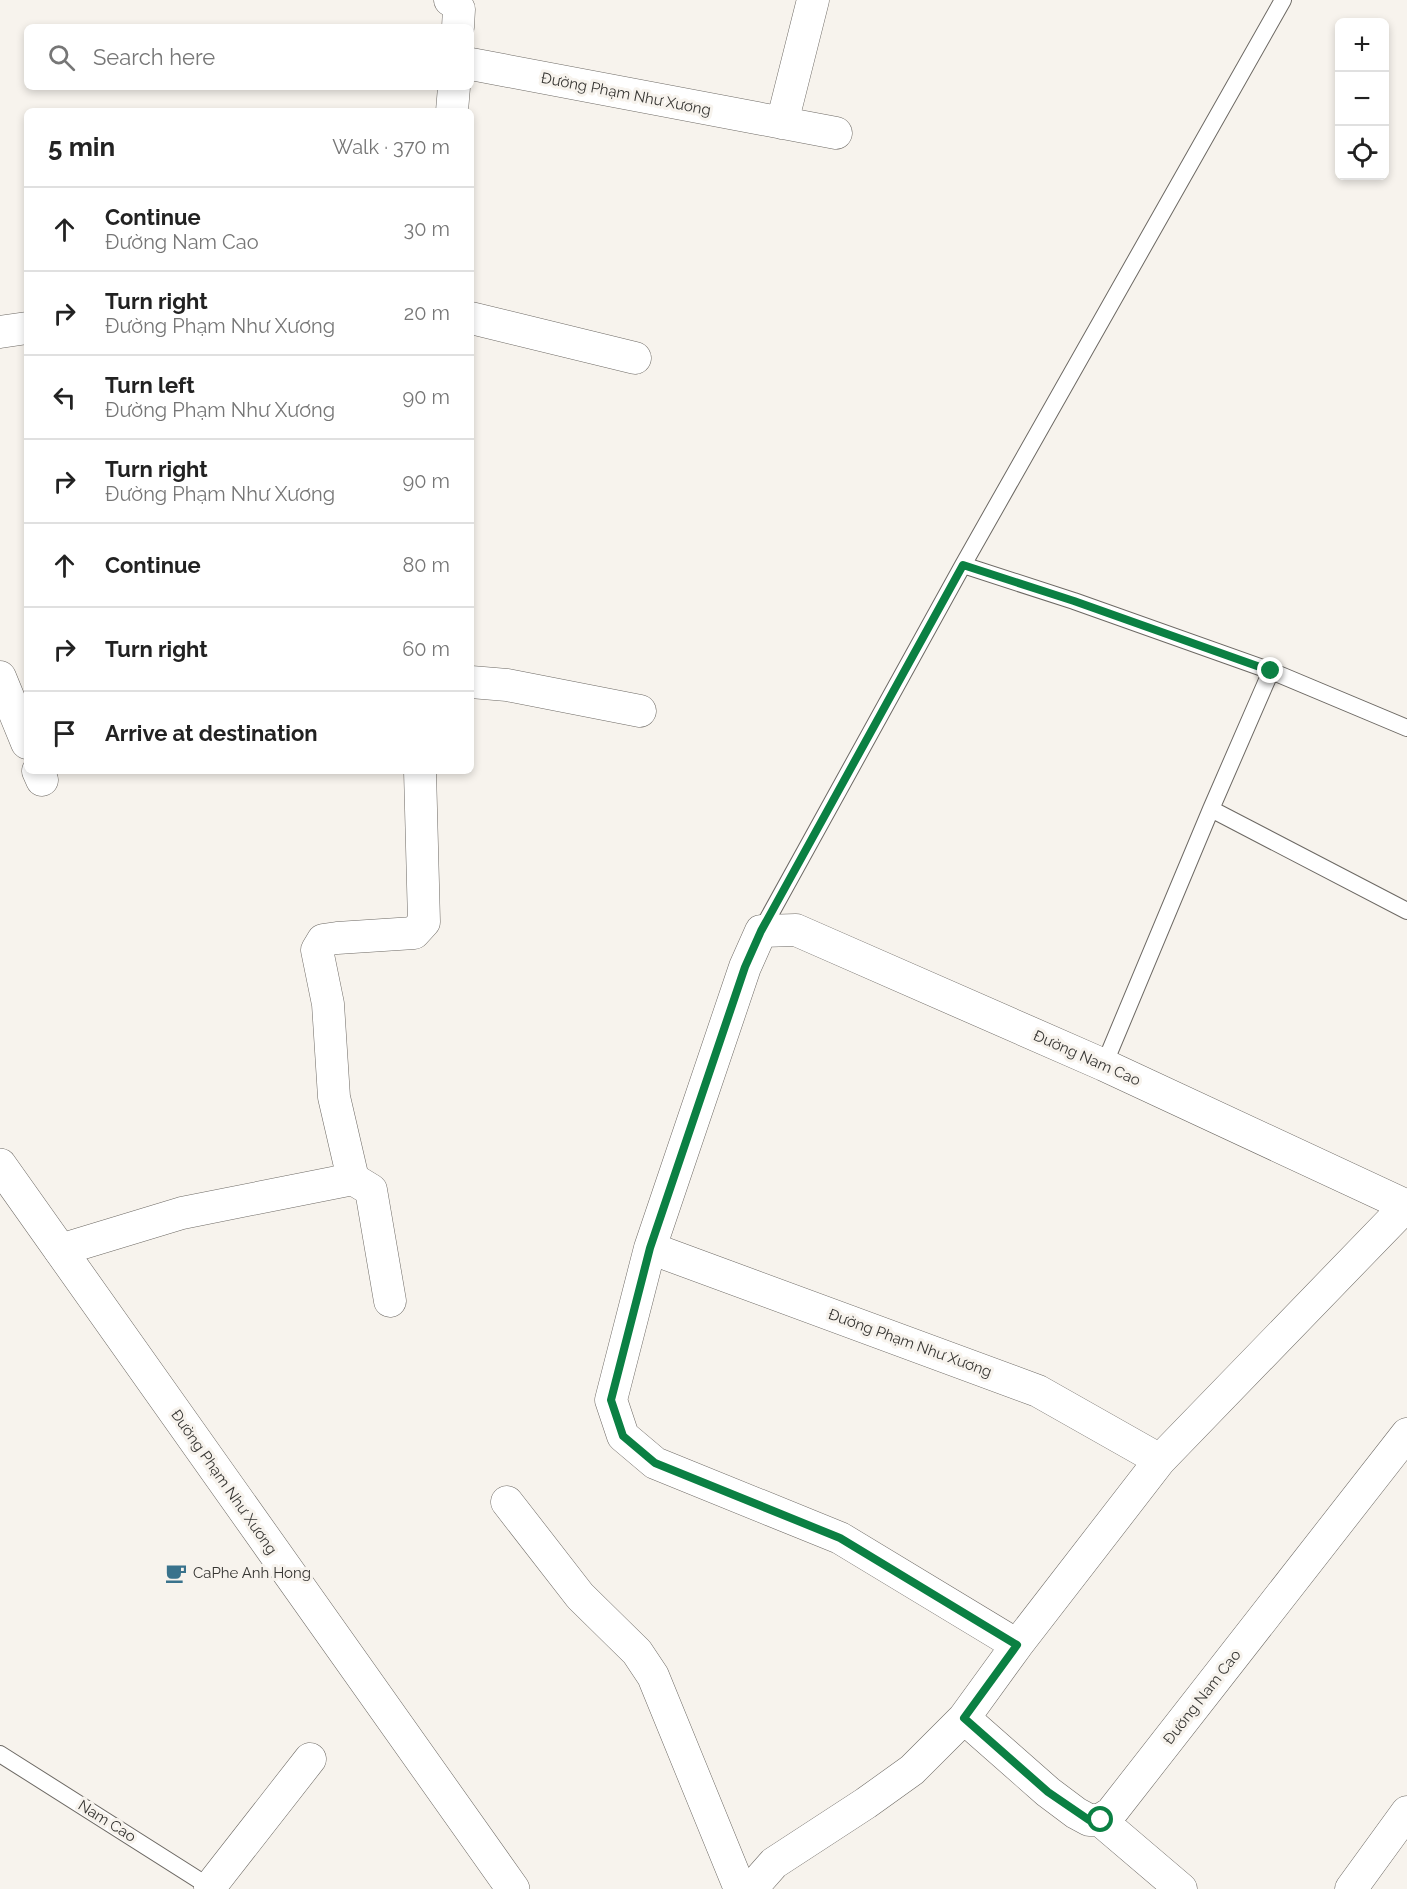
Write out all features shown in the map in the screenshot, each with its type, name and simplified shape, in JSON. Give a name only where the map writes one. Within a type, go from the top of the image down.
[{"type":"street","points":[[782,123],[813,0]]},
{"type":"street","name":"Đường Phạm Như Xương","points":[[474,65],[836,133]]},
{"type":"street","points":[[452,108],[454,90]]},
{"type":"street","points":[[474,319],[635,358]]},
{"type":"street","points":[[0,332],[24,328]]},
{"type":"street","points":[[0,677],[24,736]]},
{"type":"street","points":[[474,682],[507,685],[640,711]]},
{"type":"street","points":[[353,1179],[334,1097],[328,1004],[318,950],[323,940],[414,933],[423,921],[420,774]]},
{"type":"street","name":"Đường Nam Cao","points":[[761,931],[796,930],[1104,1065],[1407,1206]]},
{"type":"street","points":[[761,931],[745,967],[650,1248],[611,1400],[623,1436],[655,1463],[840,1538],[1017,1645]]},
{"type":"street","name":"Đường Phạm Như Xương","points":[[0,1165],[513,1889]]},
{"type":"street","points":[[60,1250],[182,1212],[353,1179],[371,1190],[390,1301]]},
{"type":"street","points":[[751,1889],[774,1863],[912,1770],[964,1718],[1017,1645],[1160,1460],[1407,1206]]},
{"type":"street","name":"Đường Phạm Như Xương","points":[[650,1248],[1038,1390],[1160,1460]]},
{"type":"street","name":"Đường Nam Cao","points":[[1101,1820],[1111,1814],[1407,1434]]},
{"type":"street","points":[[507,1502],[580,1596],[637,1652],[653,1676],[740,1889]]},
{"type":"street","points":[[964,1718],[1048,1792],[1089,1820],[1101,1820],[1181,1889]]},
{"type":"street","points":[[212,1888],[310,1759]]},
{"type":"street","points":[[1352,1889],[1407,1812]]},
{"type":"lane","points":[[761,931],[963,565],[1283,0]]},
{"type":"lane","points":[[963,565],[1074,601],[1271,671],[1407,728]]},
{"type":"lane","points":[[1104,1065],[1271,671]]},
{"type":"lane","points":[[1211,809],[1407,911]]},
{"type":"lane","name":"Nam Cao","points":[[0,1754],[212,1888]]},
{"type":"place","name":"CaPhe Anh Hong","points":[[176,1573]]},
{"type":"route","points":[[1101,1820],[1089,1820],[1076,1813],[1048,1792],[964,1718],[1017,1645],[840,1538],[655,1463],[623,1436],[611,1400],[650,1248],[745,967],[761,931],[963,565],[1074,601],[1271,671]]}]
